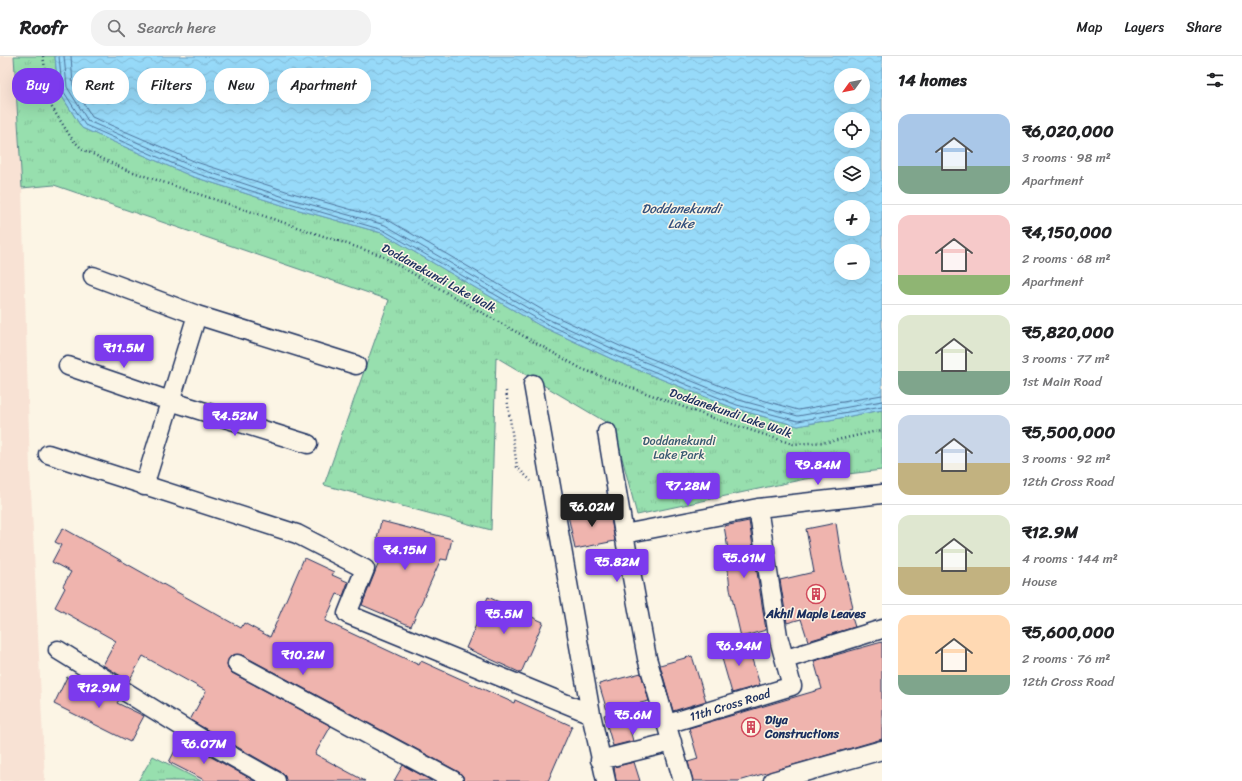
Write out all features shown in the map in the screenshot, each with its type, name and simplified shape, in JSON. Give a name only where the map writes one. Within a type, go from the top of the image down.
[{"type":"street","points":[[93,276],[197,315],[356,364]]},
{"type":"street","points":[[144,486],[197,315]]},
{"type":"street","points":[[68,366],[170,401],[308,444]]},
{"type":"street","points":[[533,384],[590,714],[606,781]]},
{"type":"street","points":[[607,432],[647,658],[683,781]]},
{"type":"street","points":[[48,454],[297,534],[365,569],[347,614],[590,714]]},
{"type":"street","points":[[624,534],[758,508],[882,494]]},
{"type":"street","points":[[758,508],[778,636],[786,659],[882,629]]},
{"type":"street","points":[[58,650],[210,744],[276,781]]},
{"type":"street","name":"11th Cross Road","points":[[667,724],[792,686],[786,659]]},
{"type":"street","points":[[237,664],[454,781]]},
{"type":"street","points":[[600,760],[672,742]]},
{"type":"street","points":[[773,781],[882,750]]},
{"type":"path","name":"Doddanekundi Lake Walk","points":[[43,56],[51,106],[72,139],[82,149],[124,169],[380,255],[582,369],[710,417],[793,444],[828,442],[882,430]]},
{"type":"path","points":[[506,391],[517,467],[553,498]]},
{"type":"shaded area","points":[[0,56],[14,56],[15,68],[12,68],[12,104],[17,104],[22,188],[30,470],[45,781],[0,781]]},
{"type":"green space","name":"Doddanekundi Lake Park","points":[[14,56],[55,56],[56,68],[15,68]]},
{"type":"green space","name":"Doddanekundi Lake Park","points":[[64,100],[82,128],[191,176],[285,206],[382,233],[539,325],[616,361],[736,409],[798,426],[882,410],[882,470],[805,479],[637,515],[614,427],[496,357],[491,530],[324,485],[389,300],[54,185],[22,188],[17,104],[64,104]]},
{"type":"green space","points":[[153,756],[201,781],[138,781]]},
{"type":"water","name":"Doddanekundi Lake","points":[[55,56],[882,56],[882,410],[798,426],[736,409],[616,361],[539,325],[382,233],[285,206],[191,176],[82,128],[64,100],[64,68],[56,68]]},
{"type":"building","points":[[609,507],[615,541],[575,549],[568,515]]},
{"type":"building","points":[[381,521],[452,539],[447,560],[441,559],[411,626],[362,605],[387,542],[377,539]]},
{"type":"building","points":[[749,521],[766,630],[741,637],[730,589],[727,561],[730,561],[724,526]]},
{"type":"building","points":[[836,523],[842,562],[853,607],[849,608],[855,627],[808,641],[801,619],[787,623],[780,580],[814,572],[806,529]]},
{"type":"building","points":[[63,528],[241,628],[244,623],[270,637],[304,558],[334,572],[332,575],[348,582],[343,596],[337,594],[325,621],[419,665],[421,661],[514,703],[515,700],[572,726],[548,781],[464,781],[463,776],[459,772],[242,655],[232,655],[227,664],[228,669],[232,673],[331,726],[315,754],[365,781],[286,781],[285,776],[281,772],[190,720],[206,691],[143,656],[129,681],[103,665],[116,641],[55,607],[65,588],[63,586],[71,572],[52,562],[61,545],[55,542]]},
{"type":"building","points":[[488,597],[543,622],[521,673],[466,648]]},
{"type":"building","points":[[746,640],[760,685],[732,693],[719,648]]},
{"type":"building","points":[[882,642],[882,739],[739,781],[693,781],[688,762],[698,759],[689,728],[822,689],[814,661]]},
{"type":"building","points":[[692,656],[706,701],[673,711],[660,665]]},
{"type":"building","points":[[641,673],[649,701],[624,707],[633,741],[613,746],[604,715],[608,714],[599,684]]},
{"type":"building","points":[[67,677],[90,688],[93,684],[119,700],[117,703],[144,716],[130,742],[54,704]]},
{"type":"building","points":[[181,739],[255,781],[206,781],[169,762]]},
{"type":"building","points":[[634,762],[640,781],[616,781],[614,767]]},
{"type":"building","points":[[403,765],[432,781],[394,781]]},
{"type":"place","name":"Akhil Maple Leaves","points":[[816,594]]},
{"type":"place","name":"Diya Constructions","points":[[751,727]]}]
